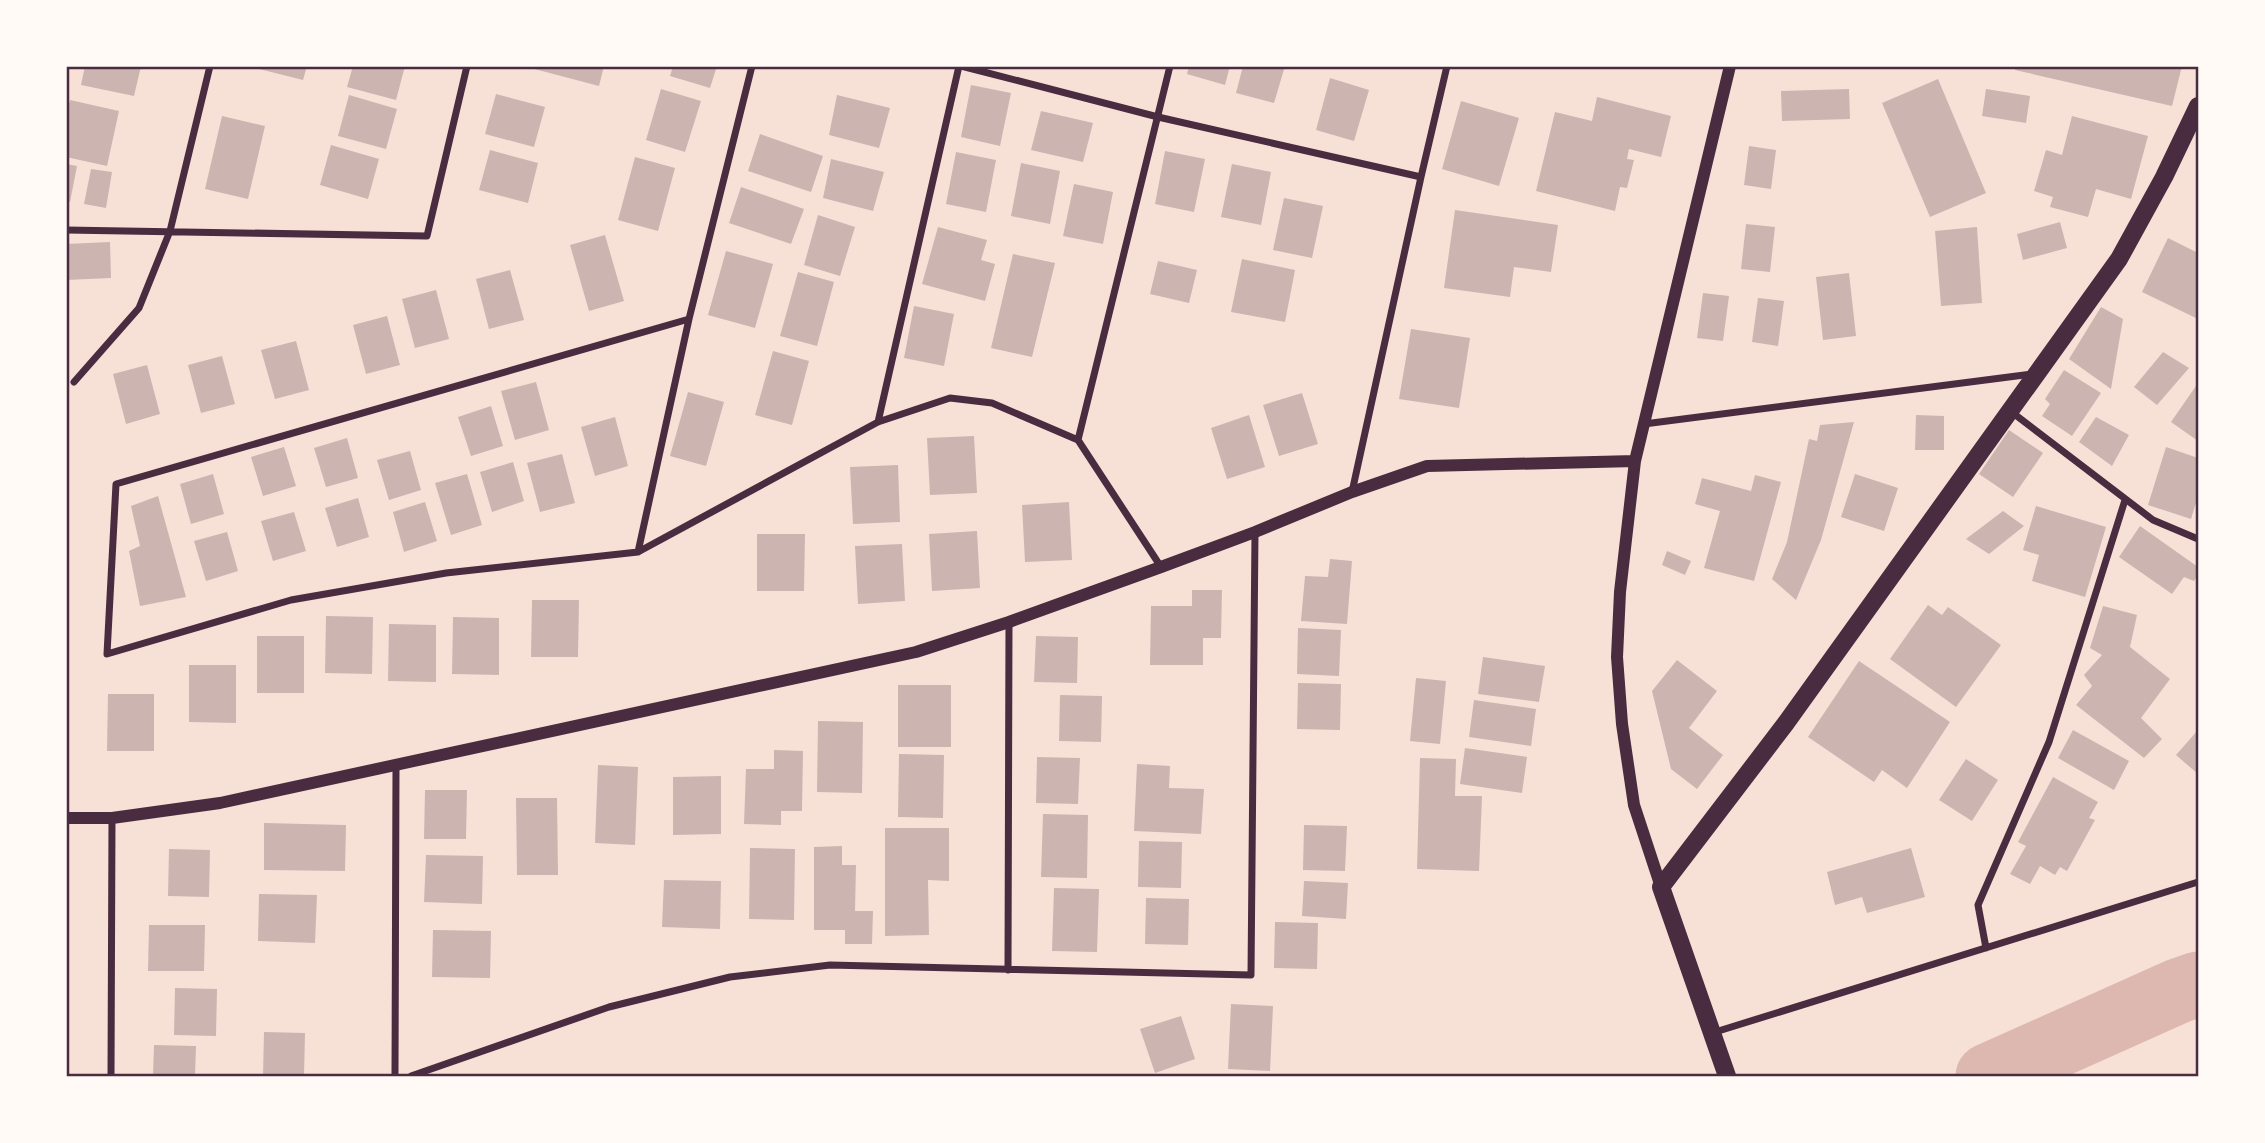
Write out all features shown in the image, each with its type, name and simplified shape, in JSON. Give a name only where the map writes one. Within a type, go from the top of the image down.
[{"type":"main road","points":[[1725,1071],[1661,887],[1786,723],[2119,259],[2199,106]]},
{"type":"street","points":[[74,382],[139,308],[170,232],[210,66]]},
{"type":"street","points":[[66,229],[427,236],[467,66]]},
{"type":"street","points":[[638,552],[689,319],[752,66]]},
{"type":"street","points":[[878,422],[960,66],[1158,117],[1421,177]]},
{"type":"street","points":[[1078,440],[1170,66]]},
{"type":"street","points":[[1352,492],[1447,66]]},
{"type":"street","points":[[1661,887],[1634,805],[1622,724],[1618,657],[1620,592],[1635,461],[1730,66]]},
{"type":"street","points":[[689,319],[116,484],[107,654],[291,600],[446,573],[638,552],[878,422],[950,398],[992,403],[1078,440],[1161,567]]},
{"type":"street","points":[[1644,424],[2036,373]]},
{"type":"street","points":[[2009,410],[2153,520],[2199,539]]},
{"type":"street","points":[[66,818],[112,818],[220,803],[916,652],[1009,622],[1161,567],[1352,492],[1427,466],[1635,461]]},
{"type":"street","points":[[1986,948],[1978,905],[2049,743],[2125,500]]},
{"type":"street","points":[[411,1076],[609,1007],[730,977],[830,965],[1251,975],[1255,532]]},
{"type":"street","points":[[1008,970],[1009,622]]},
{"type":"street","points":[[395,1076],[396,765]]},
{"type":"street","points":[[111,1076],[112,818]]},
{"type":"street","points":[[1712,1033],[2199,883]]},
{"type":"building","points":[[85,66],[141,66],[134,96],[81,85]]},
{"type":"building","points":[[260,66],[307,66],[303,80],[259,69]]},
{"type":"building","points":[[353,66],[405,66],[396,100],[347,87]]},
{"type":"building","points":[[523,66],[604,66],[599,86]]},
{"type":"building","points":[[673,66],[717,66],[710,88],[670,76]]},
{"type":"building","points":[[1189,66],[1230,66],[1225,85],[1187,74]]},
{"type":"building","points":[[1243,66],[1285,66],[1274,103],[1236,93]]},
{"type":"building","points":[[2016,66],[2182,66],[2172,106],[2015,70]]},
{"type":"building","points":[[1330,78],[1369,90],[1354,141],[1316,130]]},
{"type":"building","points":[[1938,79],[1986,193],[1930,217],[1882,103]]},
{"type":"building","points":[[971,85],[1011,93],[1000,146],[961,137]]},
{"type":"building","points":[[661,89],[701,101],[685,152],[646,140]]},
{"type":"building","points":[[1849,89],[1850,119],[1782,121],[1781,91]]},
{"type":"building","points":[[1986,89],[2030,96],[2026,123],[1982,116]]},
{"type":"building","points":[[496,94],[545,107],[534,147],[485,134]]},
{"type":"building","points":[[349,95],[397,109],[386,149],[338,136]]},
{"type":"building","points":[[837,95],[890,108],[879,148],[829,135]]},
{"type":"building","points":[[1597,97],[1671,116],[1661,157],[1629,149],[1627,159],[1634,160],[1627,188],[1620,187],[1615,211],[1536,191],[1555,112],[1592,121]]},
{"type":"building","points":[[70,100],[119,111],[107,166],[66,157],[66,115]]},
{"type":"building","points":[[1461,101],[1519,118],[1499,186],[1442,169]]},
{"type":"building","points":[[1041,111],[1093,123],[1083,162],[1031,150]]},
{"type":"building","points":[[222,116],[265,126],[248,199],[205,189]]},
{"type":"building","points":[[2072,116],[2148,136],[2131,199],[2096,189],[2088,217],[2050,207],[2053,197],[2034,191],[2046,150],[2062,155]]},
{"type":"building","points":[[760,134],[823,156],[811,192],[748,171]]},
{"type":"building","points":[[331,145],[379,159],[368,199],[320,185]]},
{"type":"building","points":[[1749,146],[1776,150],[1771,189],[1744,185]]},
{"type":"building","points":[[490,150],[538,163],[528,203],[479,190]]},
{"type":"building","points":[[1165,151],[1205,159],[1194,212],[1155,204]]},
{"type":"building","points":[[956,152],[996,160],[986,212],[946,204]]},
{"type":"building","points":[[635,157],[675,168],[658,231],[618,220]]},
{"type":"building","points":[[831,159],[884,172],[873,211],[823,198]]},
{"type":"building","points":[[1021,163],[1060,171],[1050,224],[1011,216]]},
{"type":"building","points":[[66,164],[77,166],[70,202],[66,201]]},
{"type":"building","points":[[1232,164],[1271,172],[1261,225],[1221,217]]},
{"type":"building","points":[[91,169],[112,172],[106,208],[84,204]]},
{"type":"building","points":[[1074,184],[1113,192],[1103,244],[1063,236]]},
{"type":"building","points":[[741,187],[804,209],[791,244],[729,223]]},
{"type":"building","points":[[1284,198],[1323,206],[1312,258],[1273,250]]},
{"type":"building","points":[[1455,210],[1558,225],[1551,272],[1514,267],[1510,297],[1444,288]]},
{"type":"building","points":[[818,215],[855,227],[840,276],[804,265]]},
{"type":"building","points":[[2060,222],[2067,248],[2023,260],[2017,234]]},
{"type":"building","points":[[1746,224],[1775,227],[1770,272],[1741,269]]},
{"type":"building","points":[[938,227],[987,240],[981,260],[995,264],[985,301],[922,284]]},
{"type":"building","points":[[1977,227],[1982,303],[1941,306],[1935,231]]},
{"type":"building","points":[[605,235],[624,301],[589,311],[570,245]]},
{"type":"building","points":[[2168,238],[2198,253],[2198,319],[2142,292]]},
{"type":"building","points":[[110,242],[111,278],[66,280],[66,244]]},
{"type":"building","points":[[726,251],[773,264],[755,328],[708,315]]},
{"type":"building","points":[[1013,254],[1055,263],[1032,357],[991,348]]},
{"type":"building","points":[[1242,259],[1295,270],[1285,322],[1231,312]]},
{"type":"building","points":[[1158,261],[1197,270],[1189,303],[1150,294]]},
{"type":"building","points":[[510,270],[524,320],[489,329],[476,279]]},
{"type":"building","points":[[798,272],[834,282],[817,346],[780,336]]},
{"type":"building","points":[[1849,273],[1856,336],[1823,340],[1816,277]]},
{"type":"building","points":[[436,290],[449,339],[415,348],[402,299]]},
{"type":"building","points":[[1703,293],[1729,296],[1723,341],[1697,338]]},
{"type":"building","points":[[1758,298],[1784,301],[1778,346],[1752,342]]},
{"type":"building","points":[[914,306],[954,314],[944,366],[904,358]]},
{"type":"building","points":[[2101,307],[2123,319],[2111,389],[2069,359]]},
{"type":"building","points":[[387,316],[400,365],[366,374],[353,325]]},
{"type":"building","points":[[1411,329],[1470,338],[1459,408],[1399,399]]},
{"type":"building","points":[[296,341],[309,390],[275,399],[261,350]]},
{"type":"building","points":[[773,351],[809,361],[792,425],[755,415]]},
{"type":"building","points":[[2163,352],[2189,368],[2157,405],[2134,387]]},
{"type":"building","points":[[222,356],[235,404],[201,413],[188,365]]},
{"type":"building","points":[[147,365],[160,414],[126,424],[113,374]]},
{"type":"building","points":[[2064,370],[2101,393],[2072,436],[2042,416],[2050,404],[2045,399]]},
{"type":"building","points":[[536,382],[549,430],[515,440],[501,391]]},
{"type":"building","points":[[2198,383],[2198,441],[2171,422]]},
{"type":"building","points":[[688,392],[724,402],[706,466],[670,456]]},
{"type":"building","points":[[1302,393],[1318,444],[1279,456],[1263,405]]},
{"type":"building","points":[[491,406],[503,446],[471,456],[458,417]]},
{"type":"building","points":[[1249,415],[1265,467],[1227,479],[1211,428]]},
{"type":"building","points":[[1916,415],[1944,416],[1944,450],[1915,450]]},
{"type":"building","points":[[615,417],[628,466],[595,476],[581,427]]},
{"type":"building","points":[[2096,417],[2129,435],[2112,466],[2079,442]]},
{"type":"building","points":[[1854,422],[1821,540],[1796,600],[1772,579],[1787,542],[1809,439],[1817,441],[1820,425]]},
{"type":"building","points":[[2009,430],[2043,453],[2013,497],[1979,474]]},
{"type":"building","points":[[974,436],[977,493],[930,495],[927,438]]},
{"type":"building","points":[[347,438],[358,478],[326,487],[314,448]]},
{"type":"building","points":[[284,447],[296,486],[263,496],[251,457]]},
{"type":"building","points":[[2166,447],[2198,458],[2198,496],[2191,519],[2148,505]]},
{"type":"building","points":[[410,451],[421,490],[389,500],[377,460]]},
{"type":"building","points":[[562,454],[575,503],[540,512],[527,463]]},
{"type":"building","points":[[513,462],[524,501],[492,512],[480,472]]},
{"type":"building","points":[[898,465],[900,522],[853,524],[850,467]]},
{"type":"building","points":[[213,474],[224,514],[191,524],[180,484]]},
{"type":"building","points":[[467,474],[482,525],[451,535],[435,483]]},
{"type":"building","points":[[1855,474],[1898,488],[1884,531],[1841,517]]},
{"type":"building","points":[[1755,475],[1781,482],[1754,581],[1704,568],[1720,511],[1695,504],[1702,478],[1751,491]]},
{"type":"building","points":[[158,496],[186,597],[140,606],[129,551],[140,546],[131,506]]},
{"type":"building","points":[[358,498],[369,537],[337,547],[325,508]]},
{"type":"building","points":[[425,502],[437,541],[404,552],[393,512]]},
{"type":"building","points":[[1069,502],[1072,560],[1025,562],[1022,505]]},
{"type":"building","points":[[2036,506],[2106,527],[2085,597],[2032,581],[2039,555],[2023,550]]},
{"type":"building","points":[[2003,511],[2024,526],[1989,554],[1966,539]]},
{"type":"building","points":[[294,512],[306,551],[273,561],[261,521]]},
{"type":"building","points":[[2140,526],[2198,567],[2198,575],[2194,581],[2184,577],[2172,594],[2119,557]]},
{"type":"building","points":[[977,531],[980,588],[932,591],[929,534]]},
{"type":"building","points":[[227,532],[238,571],[206,581],[194,541]]},
{"type":"building","points":[[757,534],[805,534],[804,591],[757,591]]},
{"type":"building","points":[[902,544],[905,601],[858,604],[855,546]]},
{"type":"building","points":[[1667,551],[1691,561],[1685,575],[1662,565]]},
{"type":"building","points":[[1330,559],[1352,561],[1347,624],[1301,621],[1305,576],[1328,577]]},
{"type":"building","points":[[1192,590],[1222,590],[1221,638],[1203,638],[1203,665],[1150,665],[1151,606],[1192,606]]},
{"type":"building","points":[[532,600],[579,600],[578,657],[531,657]]},
{"type":"building","points":[[1928,605],[1942,615],[1948,607],[2001,645],[1956,707],[1890,659]]},
{"type":"building","points":[[2103,606],[2137,615],[2130,647],[2170,679],[2141,718],[2162,739],[2144,758],[2076,705],[2092,686],[2084,675],[2102,655],[2090,648]]},
{"type":"building","points":[[326,616],[373,617],[372,674],[325,673]]},
{"type":"building","points":[[453,617],[499,618],[499,675],[452,674]]},
{"type":"building","points":[[389,624],[436,625],[436,682],[388,681]]},
{"type":"building","points":[[1298,628],[1341,630],[1339,676],[1297,674]]},
{"type":"building","points":[[257,636],[304,636],[304,693],[257,693]]},
{"type":"building","points":[[1036,636],[1078,637],[1077,683],[1034,682]]},
{"type":"building","points":[[1483,657],[1545,666],[1539,702],[1478,694]]},
{"type":"building","points":[[1677,660],[1717,691],[1689,728],[1723,755],[1697,789],[1671,769],[1652,691]]},
{"type":"building","points":[[1859,661],[1950,722],[1907,788],[1882,770],[1874,782],[1808,737]]},
{"type":"building","points":[[189,665],[236,665],[236,723],[189,722]]},
{"type":"building","points":[[1416,678],[1446,681],[1440,744],[1410,741]]},
{"type":"building","points":[[1298,683],[1341,684],[1340,730],[1297,729]]},
{"type":"building","points":[[898,685],[951,685],[951,747],[898,747]]},
{"type":"building","points":[[108,694],[154,694],[154,751],[107,751]]},
{"type":"building","points":[[1060,695],[1102,696],[1101,742],[1059,741]]},
{"type":"building","points":[[1474,700],[1536,709],[1531,746],[1469,737]]},
{"type":"building","points":[[818,721],[863,722],[862,793],[817,792]]},
{"type":"building","points":[[2073,730],[2129,761],[2114,790],[2058,758]]},
{"type":"building","points":[[2198,730],[2198,774],[2176,755]]},
{"type":"building","points":[[1465,748],[1527,757],[1522,793],[1460,784]]},
{"type":"building","points":[[774,750],[803,751],[802,811],[781,811],[781,825],[744,824],[746,769],[774,769]]},
{"type":"building","points":[[899,754],[944,755],[943,818],[898,817]]},
{"type":"building","points":[[1037,757],[1080,758],[1078,804],[1036,803]]},
{"type":"building","points":[[1420,758],[1456,759],[1455,796],[1482,796],[1479,871],[1417,869]]},
{"type":"building","points":[[1966,759],[1998,780],[1972,821],[1939,800]]},
{"type":"building","points":[[1137,764],[1170,766],[1169,788],[1204,789],[1201,834],[1134,831]]},
{"type":"building","points":[[598,765],[638,767],[635,845],[595,843]]},
{"type":"building","points":[[721,776],[721,834],[673,835],[673,777]]},
{"type":"building","points":[[2053,777],[2098,802],[2089,818],[2095,820],[2067,871],[2060,867],[2055,875],[2040,866],[2030,884],[2010,874],[2026,846],[2018,842]]},
{"type":"building","points":[[425,790],[467,790],[466,839],[424,839]]},
{"type":"building","points":[[516,798],[557,798],[558,875],[517,875]]},
{"type":"building","points":[[1043,814],[1088,815],[1087,878],[1041,877]]},
{"type":"building","points":[[264,823],[346,825],[345,871],[264,870]]},
{"type":"building","points":[[1304,825],[1347,826],[1345,871],[1303,870]]},
{"type":"building","points":[[885,828],[949,828],[949,881],[928,880],[929,935],[885,936]]},
{"type":"building","points":[[1139,841],[1182,842],[1181,888],[1138,887]]},
{"type":"building","points":[[842,846],[842,865],[856,865],[855,911],[873,911],[872,944],[845,944],[845,930],[814,930],[814,847]]},
{"type":"building","points":[[750,848],[795,849],[794,920],[749,919]]},
{"type":"building","points":[[1911,848],[1925,897],[1867,913],[1862,897],[1835,905],[1827,872]]},
{"type":"building","points":[[169,849],[210,850],[209,897],[168,896]]},
{"type":"building","points":[[426,855],[483,856],[482,904],[424,902]]},
{"type":"building","points":[[664,880],[721,881],[720,929],[662,927]]},
{"type":"building","points":[[1304,881],[1348,883],[1346,919],[1302,916]]},
{"type":"building","points":[[1054,888],[1099,889],[1097,952],[1052,951]]},
{"type":"building","points":[[259,894],[317,895],[315,943],[258,941]]},
{"type":"building","points":[[1146,898],[1189,899],[1188,945],[1145,944]]},
{"type":"building","points":[[1275,922],[1318,923],[1317,969],[1274,968]]},
{"type":"building","points":[[149,925],[205,925],[204,971],[148,971]]},
{"type":"building","points":[[433,930],[491,931],[490,978],[432,977]]},
{"type":"building","points":[[175,988],[217,989],[216,1036],[174,1035]]},
{"type":"building","points":[[1231,1004],[1273,1006],[1270,1071],[1228,1069]]},
{"type":"building","points":[[1181,1016],[1195,1059],[1155,1073],[1140,1029]]},
{"type":"building","points":[[264,1032],[305,1033],[304,1076],[263,1076]]},
{"type":"building","points":[[154,1045],[196,1046],[195,1076],[153,1076]]},
{"type":"waterway","points":[[1988,1076],[2198,984]]}]
